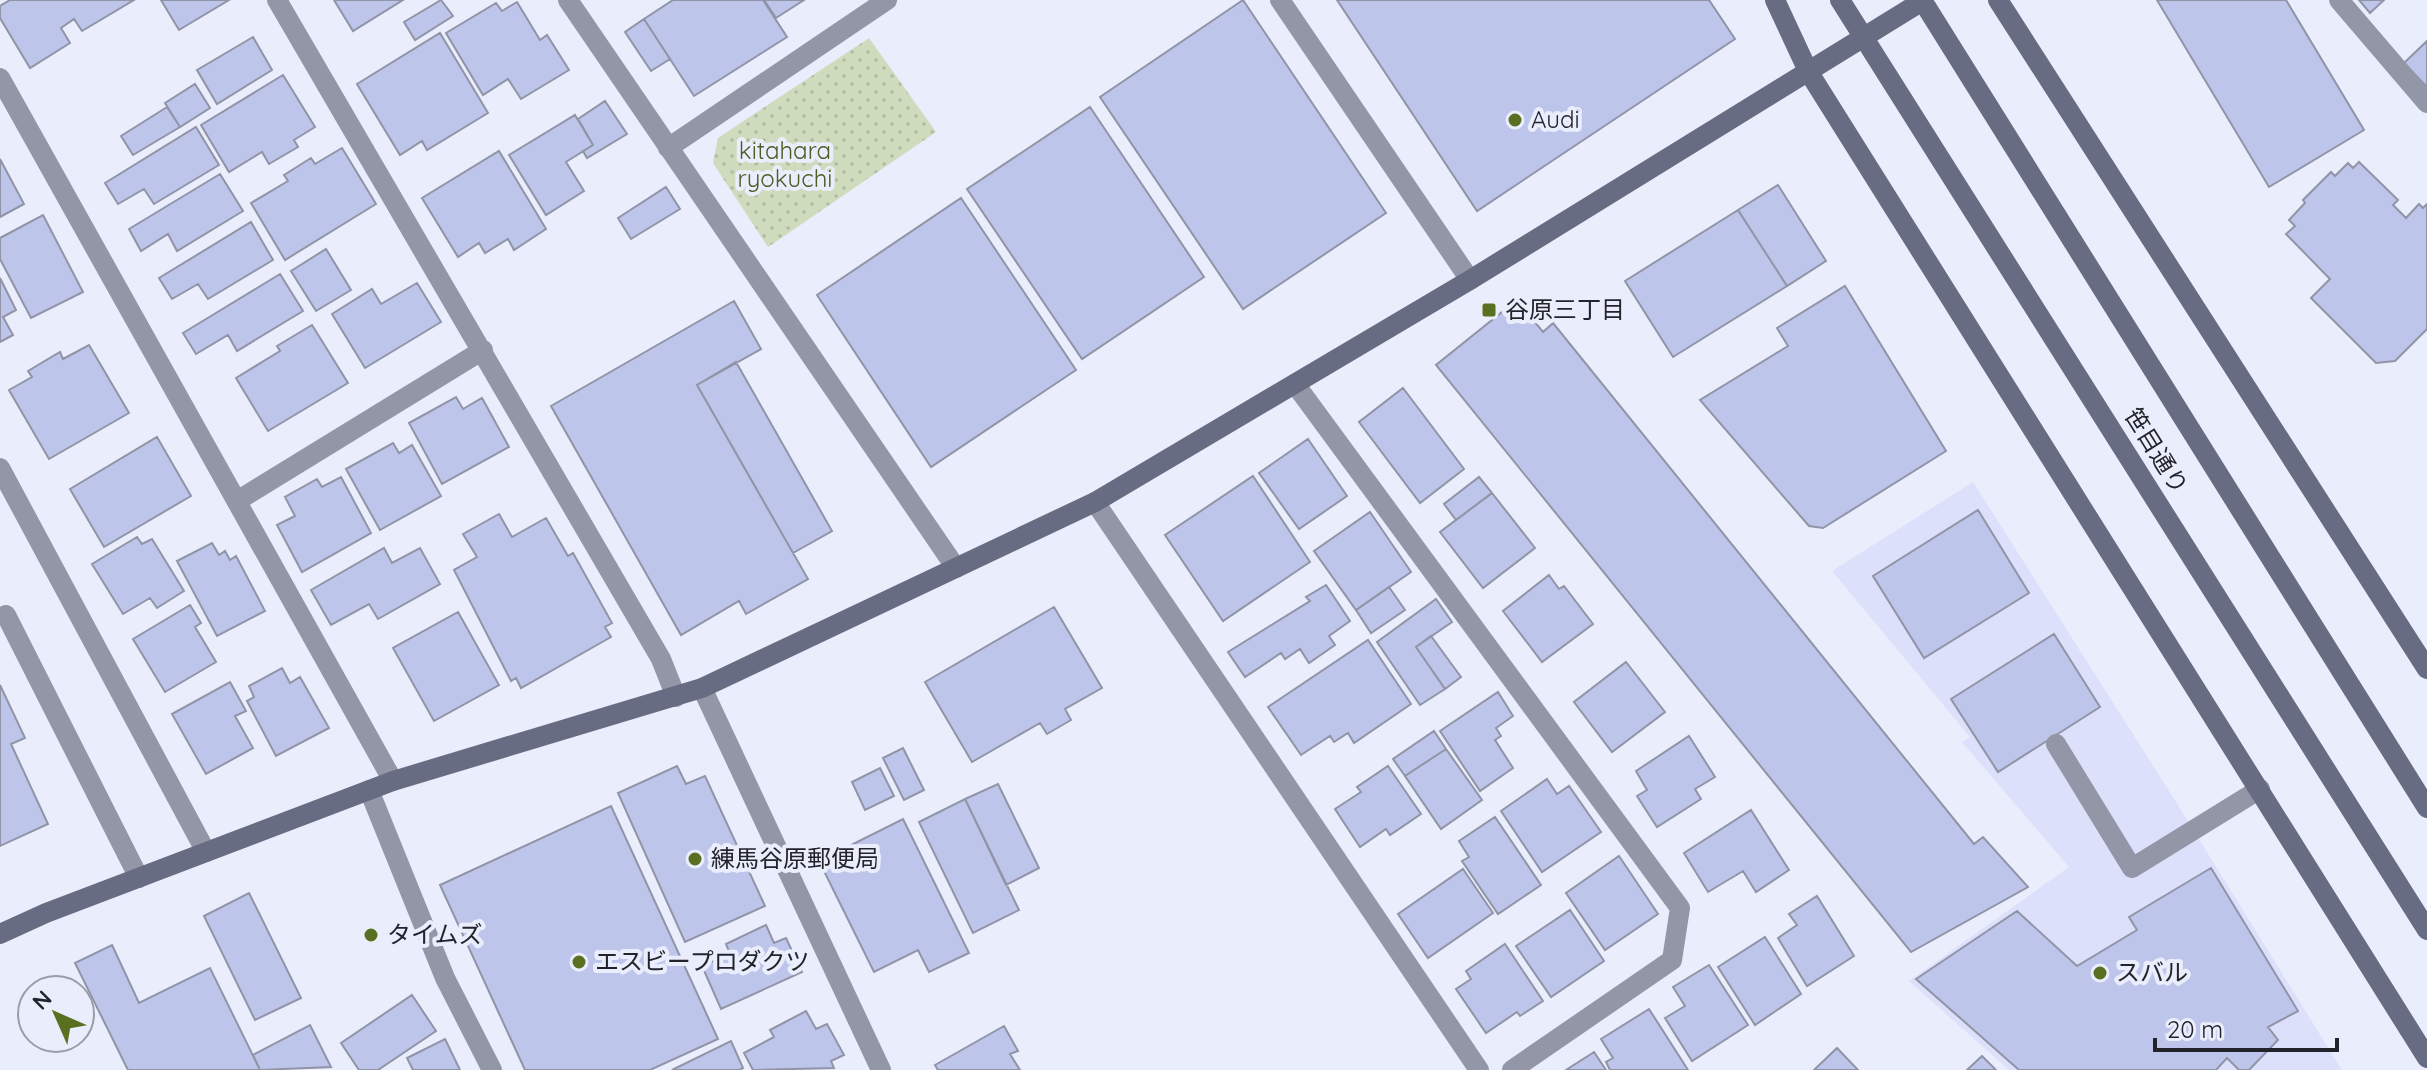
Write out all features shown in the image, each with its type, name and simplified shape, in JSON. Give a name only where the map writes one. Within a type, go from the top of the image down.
[{"type":"main road","points":[[1775,0],[1808,71],[2427,1058]]},
{"type":"main road","name":"笹目通り","points":[[1840,0],[2427,930]]},
{"type":"main road","points":[[0,934],[393,781],[702,688],[1095,502],[1470,280],[1923,0]]},
{"type":"main road","name":"笹目通り","points":[[1923,0],[2427,808]]},
{"type":"main road","points":[[1998,0],[2427,669]]},
{"type":"street","points":[[277,0],[661,659],[676,697]]},
{"type":"street","points":[[568,0],[956,568]]},
{"type":"street","points":[[668,148],[887,0]]},
{"type":"street","points":[[1280,0],[1470,280]]},
{"type":"street","points":[[2339,0],[2427,103]]},
{"type":"street","points":[[0,78],[393,781]]},
{"type":"street","points":[[237,501],[483,350]]},
{"type":"street","points":[[1295,384],[1680,908],[1672,960],[1512,1070]]},
{"type":"street","points":[[0,468],[206,852]]},
{"type":"street","points":[[1095,502],[1479,1070]]},
{"type":"street","points":[[6,615],[139,878]]},
{"type":"street","points":[[702,688],[881,1070]]},
{"type":"street","points":[[2056,744],[2132,868],[2260,789]]},
{"type":"street","points":[[369,790],[445,978],[492,1070]]},
{"type":"shaded area","points":[[1973,482],[2342,1070],[2009,1070],[1909,981],[2069,867],[1962,742],[1970,737],[1832,571]]},
{"type":"green space","name":"kitahara ryokuchi","points":[[869,38],[936,132],[768,247],[713,163],[718,138]]},
{"type":"building","points":[[10,0],[134,0],[82,31],[74,19],[61,28],[70,43],[30,68],[0,18],[0,6]]},
{"type":"building","points":[[161,0],[229,0],[179,30]]},
{"type":"building","points":[[334,0],[403,0],[353,31]]},
{"type":"building","points":[[441,0],[453,16],[415,40],[404,22]]},
{"type":"building","points":[[673,0],[763,0],[787,37],[694,96],[644,19]]},
{"type":"building","points":[[764,0],[804,0],[776,18]]},
{"type":"building","points":[[1243,0],[1386,213],[1243,309],[1100,97]]},
{"type":"building","name":"Audi","points":[[1337,0],[1709,0],[1735,39],[1477,211]]},
{"type":"building","points":[[2157,0],[2286,0],[2364,130],[2269,187]]},
{"type":"building","points":[[2359,0],[2384,0],[2370,13]]},
{"type":"building","points":[[517,2],[540,40],[547,35],[569,70],[521,99],[508,79],[483,95],[446,33],[496,3],[502,11]]},
{"type":"building","points":[[644,19],[670,59],[651,71],[625,32]]},
{"type":"building","points":[[440,33],[488,113],[427,150],[422,141],[400,155],[357,84]]},
{"type":"building","points":[[253,37],[272,70],[217,104],[197,70]]},
{"type":"building","points":[[2427,41],[2427,87],[2404,63]]},
{"type":"building","points":[[283,75],[315,127],[294,140],[298,147],[269,164],[262,152],[229,172],[201,125]]},
{"type":"building","points":[[195,84],[210,108],[180,127],[165,103]]},
{"type":"building","points":[[605,101],[627,134],[587,158],[583,151],[593,145],[578,119]]},
{"type":"building","points":[[167,107],[180,127],[133,155],[121,136]]},
{"type":"building","points":[[1090,107],[1204,277],[1082,359],[967,189]]},
{"type":"building","points":[[575,115],[593,145],[566,162],[584,191],[546,215],[509,155]]},
{"type":"building","points":[[196,127],[219,165],[154,204],[144,189],[118,204],[105,183]]},
{"type":"building","points":[[342,148],[376,204],[285,260],[251,203],[288,181],[284,175],[311,158],[315,164]]},
{"type":"building","points":[[499,151],[546,229],[514,250],[508,239],[485,253],[479,243],[458,257],[422,198]]},
{"type":"building","points":[[0,159],[24,204],[0,217]]},
{"type":"building","points":[[2359,162],[2398,200],[2393,205],[2406,218],[2419,204],[2423,208],[2427,204],[2427,329],[2395,361],[2376,363],[2311,298],[2330,279],[2286,234],[2295,226],[2289,220],[2305,203],[2303,200],[2331,172],[2335,176],[2348,163],[2353,168]]},
{"type":"building","points":[[220,174],[243,211],[177,251],[168,234],[141,251],[129,229]]},
{"type":"building","points":[[1778,185],[1826,261],[1787,286],[1738,210]]},
{"type":"building","points":[[666,187],[680,209],[631,239],[618,218]]},
{"type":"building","points":[[961,198],[1076,370],[931,467],[817,295]]},
{"type":"building","points":[[1738,210],[1787,286],[1673,357],[1625,281]]},
{"type":"building","points":[[43,215],[83,292],[31,318],[0,259],[0,238]]},
{"type":"building","points":[[251,222],[273,260],[208,299],[198,284],[172,299],[159,278]]},
{"type":"building","points":[[326,249],[351,290],[316,311],[291,271]]},
{"type":"building","points":[[280,274],[303,311],[237,351],[228,335],[196,354],[183,333]]},
{"type":"building","points":[[0,278],[16,310],[3,317],[13,335],[0,342]]},
{"type":"building","points":[[417,283],[441,322],[365,368],[332,314],[372,289],[381,304]]},
{"type":"building","points":[[1845,286],[1946,451],[1823,528],[1809,526],[1700,400],[1788,346],[1777,328]]},
{"type":"building","points":[[1517,300],[1543,332],[1553,323],[1974,844],[1983,837],[2028,887],[1911,952],[1436,365]]},
{"type":"building","points":[[734,301],[761,349],[697,385],[808,579],[746,614],[739,601],[681,635],[551,406]]},
{"type":"building","points":[[312,325],[348,383],[268,431],[236,378],[280,351],[277,346]]},
{"type":"building","points":[[89,345],[129,413],[49,459],[9,390],[32,377],[28,371],[60,352],[63,359]]},
{"type":"building","points":[[736,362],[832,531],[793,553],[697,385]]},
{"type":"building","points":[[1403,388],[1464,469],[1420,503],[1359,422]]},
{"type":"building","points":[[456,397],[463,409],[482,398],[509,447],[442,484],[409,423]]},
{"type":"building","points":[[157,437],[191,496],[104,547],[70,489]]},
{"type":"building","points":[[1308,439],[1347,496],[1299,529],[1259,473]]},
{"type":"building","points":[[393,443],[399,453],[412,445],[441,496],[380,530],[346,469]]},
{"type":"building","points":[[1253,476],[1310,562],[1223,621],[1165,535]]},
{"type":"building","points":[[341,477],[371,533],[302,572],[277,525],[295,516],[285,497],[317,479],[322,487]]},
{"type":"building","points":[[1479,477],[1492,493],[1456,520],[1444,504]]},
{"type":"building","points":[[1492,493],[1535,548],[1483,588],[1440,532]]},
{"type":"building","points":[[1978,510],[2029,593],[1924,658],[1873,576]]},
{"type":"building","points":[[1370,512],[1411,572],[1356,610],[1314,551]]},
{"type":"building","points":[[499,514],[512,537],[546,518],[568,556],[573,553],[612,623],[605,627],[611,637],[521,688],[516,678],[511,681],[454,570],[477,557],[463,534]]},
{"type":"building","points":[[137,537],[142,544],[152,539],[184,591],[157,608],[150,598],[123,614],[92,564]]},
{"type":"building","points":[[212,543],[219,555],[225,551],[230,560],[236,556],[265,611],[217,636],[177,561]]},
{"type":"building","points":[[384,548],[392,563],[420,548],[440,584],[378,619],[369,604],[331,625],[311,590]]},
{"type":"building","points":[[1549,575],[1559,589],[1564,586],[1593,624],[1542,662],[1503,611]]},
{"type":"building","points":[[1326,585],[1350,621],[1329,636],[1335,645],[1309,663],[1300,649],[1285,659],[1281,653],[1245,677],[1228,652],[1310,601],[1306,597]]},
{"type":"building","points":[[1389,587],[1405,610],[1371,633],[1356,610]]},
{"type":"building","points":[[1436,599],[1452,622],[1416,647],[1445,689],[1420,705],[1377,642]]},
{"type":"building","points":[[190,605],[201,623],[195,627],[216,662],[165,692],[133,639]]},
{"type":"building","points":[[1054,607],[1102,688],[1065,709],[1071,720],[1047,734],[1040,723],[972,762],[925,682]]},
{"type":"building","points":[[458,612],[499,685],[434,721],[393,648]]},
{"type":"building","points":[[2054,634],[2100,707],[1998,772],[1951,699]]},
{"type":"building","points":[[1431,636],[1461,677],[1445,689],[1416,647]]},
{"type":"building","points":[[1368,640],[1411,704],[1354,743],[1348,733],[1334,742],[1330,736],[1301,755],[1268,707]]},
{"type":"building","points":[[1626,662],[1665,712],[1612,752],[1574,702]]},
{"type":"building","points":[[282,668],[290,683],[300,677],[329,728],[276,756],[247,701],[254,697],[249,686]]},
{"type":"building","points":[[230,682],[246,711],[235,716],[253,748],[206,774],[172,714]]},
{"type":"building","points":[[0,685],[25,738],[11,744],[48,824],[0,846]]},
{"type":"building","points":[[1498,692],[1513,716],[1496,728],[1501,736],[1495,740],[1513,768],[1480,791],[1440,731]]},
{"type":"building","points":[[1434,731],[1446,749],[1405,776],[1393,759]]},
{"type":"building","points":[[1689,736],[1715,777],[1695,789],[1701,799],[1657,827],[1637,796],[1647,790],[1636,771]]},
{"type":"building","points":[[903,748],[924,790],[904,800],[883,758]]},
{"type":"building","points":[[1446,749],[1482,800],[1441,829],[1405,776]]},
{"type":"building","name":"練馬谷原郵便局","points":[[677,766],[686,784],[705,776],[765,906],[685,942],[618,793]]},
{"type":"building","points":[[1388,766],[1421,814],[1390,835],[1386,829],[1360,847],[1335,809],[1361,792],[1357,787]]},
{"type":"building","points":[[880,768],[894,796],[865,810],[852,782]]},
{"type":"building","points":[[1547,779],[1557,794],[1569,786],[1601,832],[1542,872],[1501,811]]},
{"type":"building","points":[[998,784],[1039,868],[1006,885],[965,799]]},
{"type":"building","points":[[965,799],[1019,910],[973,933],[919,822]]},
{"type":"building","name":"エスビープロダクツ","points":[[611,806],[718,1039],[650,1070],[525,1070],[440,885]]},
{"type":"building","points":[[1751,810],[1789,870],[1756,892],[1743,871],[1708,892],[1684,853]]},
{"type":"building","points":[[1495,817],[1541,885],[1498,914],[1462,861],[1469,857],[1459,841]]},
{"type":"building","points":[[903,819],[969,953],[929,972],[918,950],[874,972],[819,861]]},
{"type":"building","points":[[1619,856],[1658,914],[1605,950],[1566,893]]},
{"type":"building","name":"スバル","points":[[2211,868],[2298,1011],[2268,1027],[2278,1040],[2249,1070],[2239,1070],[2227,1058],[2216,1070],[2019,1070],[1916,979],[2017,911],[2077,966],[2137,930],[2129,917]]},
{"type":"building","points":[[1463,869],[1493,913],[1428,958],[1398,914]]},
{"type":"building","points":[[249,893],[301,998],[255,1020],[204,916]]},
{"type":"building","points":[[1817,896],[1854,956],[1807,986],[1778,938],[1797,925],[1789,914]]},
{"type":"building","points":[[1570,910],[1604,961],[1551,997],[1516,946]]},
{"type":"building","points":[[766,925],[774,943],[786,938],[802,972],[721,1009],[702,966],[730,954],[726,944]]},
{"type":"building","points":[[1765,937],[1801,994],[1755,1025],[1718,967]]},
{"type":"building","points":[[1505,944],[1543,1001],[1520,1016],[1517,1012],[1486,1033],[1456,989],[1471,979],[1466,971]]},
{"type":"building","points":[[112,945],[139,1003],[210,968],[260,1070],[128,1070],[96,1005],[96,974],[80,974],[75,963]]},
{"type":"building","points":[[1709,965],[1748,1025],[1692,1061],[1665,1018],[1685,1006],[1673,987]]},
{"type":"building","points":[[412,995],[436,1031],[378,1070],[359,1070],[341,1043]]},
{"type":"building","points":[[1649,1009],[1688,1070],[1610,1070],[1606,1062],[1613,1058],[1601,1039]]},
{"type":"building","points":[[806,1011],[816,1029],[827,1024],[844,1055],[831,1061],[834,1068],[753,1070],[744,1053],[774,1037],[770,1030]]},
{"type":"building","points":[[310,1025],[331,1067],[260,1070],[253,1055]]},
{"type":"building","points":[[1004,1026],[1018,1051],[1010,1054],[1020,1070],[938,1070],[935,1065]]},
{"type":"building","points":[[445,1039],[460,1070],[413,1070],[407,1058]]},
{"type":"building","points":[[731,1041],[743,1068],[739,1070],[672,1070]]},
{"type":"building","points":[[1837,1048],[1858,1070],[1814,1070]]},
{"type":"building","points":[[1594,1052],[1606,1070],[1566,1070]]},
{"type":"building","points":[[1982,1056],[1996,1070],[1967,1070]]},
{"type":"place","name":"Audi","points":[[1515,120]]},
{"type":"place","name":"谷原三丁目","points":[[1489,310]]},
{"type":"place","name":"練馬谷原郵便局","points":[[695,859]]},
{"type":"place","name":"タイムズ","points":[[371,935]]},
{"type":"place","name":"エスビープロダクツ","points":[[579,962]]},
{"type":"place","name":"スバル","points":[[2100,973]]}]
